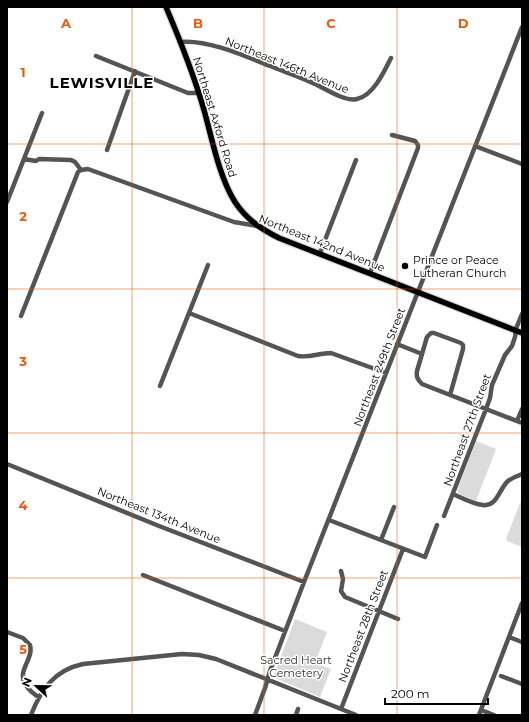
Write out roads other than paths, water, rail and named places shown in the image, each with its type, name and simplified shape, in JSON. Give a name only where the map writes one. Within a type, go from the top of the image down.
[{"type":"main road","name":"Northeast Axford Road","points":[[166,7],[199,92],[224,182],[234,201],[242,212],[257,226]]},
{"type":"main road","name":"Northeast 142nd Avenue","points":[[257,226],[279,238],[522,332]]},
{"type":"street","name":"Northeast 249th Street","points":[[255,715],[304,582],[522,27]]},
{"type":"street","name":"Northeast 146th Avenue","points":[[180,42],[188,41],[226,48],[315,83],[352,100],[362,98],[372,89],[379,80],[391,58]]},
{"type":"street","points":[[96,56],[188,93],[199,92]]},
{"type":"street","points":[[106,150],[135,71]]},
{"type":"street","points":[[7,202],[42,113]]},
{"type":"street","points":[[370,272],[418,148],[415,141],[392,135]]},
{"type":"street","points":[[475,146],[522,164]]},
{"type":"street","name":"Northeast 142nd Avenue","points":[[24,159],[36,161],[39,159],[71,160],[75,162],[81,170],[88,170],[234,222],[257,226]]},
{"type":"street","points":[[320,253],[356,160]]},
{"type":"street","points":[[21,316],[78,172],[81,170]]},
{"type":"street","points":[[160,386],[208,265]]},
{"type":"street","points":[[189,313],[298,356],[311,357],[324,353],[331,353],[386,373]]},
{"type":"street","name":"Northeast 27th Street","points":[[444,516],[486,409],[490,398],[492,385],[522,314]]},
{"type":"street","points":[[450,394],[463,345],[434,333],[429,334],[417,374],[418,380],[422,384],[522,423]]},
{"type":"street","points":[[397,344],[422,354]]},
{"type":"street","points":[[517,421],[522,409]]},
{"type":"street","name":"Northeast 134th Avenue","points":[[7,464],[159,526],[304,582]]},
{"type":"street","points":[[453,494],[477,504],[486,505],[495,501],[507,482],[522,474]]},
{"type":"street","points":[[381,540],[394,507]]},
{"type":"street","points":[[329,520],[425,557],[437,525]]},
{"type":"street","name":"Northeast 28th Street","points":[[340,709],[403,549]]},
{"type":"street","points":[[341,571],[343,579],[343,596],[398,619]]},
{"type":"street","points":[[143,576],[285,631]]},
{"type":"street","points":[[494,715],[480,713],[522,603]]},
{"type":"street","points":[[7,632],[24,638],[30,645],[30,654],[23,673],[23,678],[29,690],[39,697]]},
{"type":"street","points":[[509,637],[522,642]]},
{"type":"street","points":[[31,715],[44,688],[56,676],[69,668],[83,664],[188,654],[216,659],[356,715]]},
{"type":"street","points":[[501,676],[522,684]]},
{"type":"street","points":[[296,715],[298,709]]},
{"type":"place","name":"Prince or Peace Lutheran Church","points":[[405,266]]},
{"type":"district","name":"LEWISVILLE","points":[[102,82]]},
{"type":"park label","name":"Sacred Heart Cemetery","points":[[296,666]]}]
